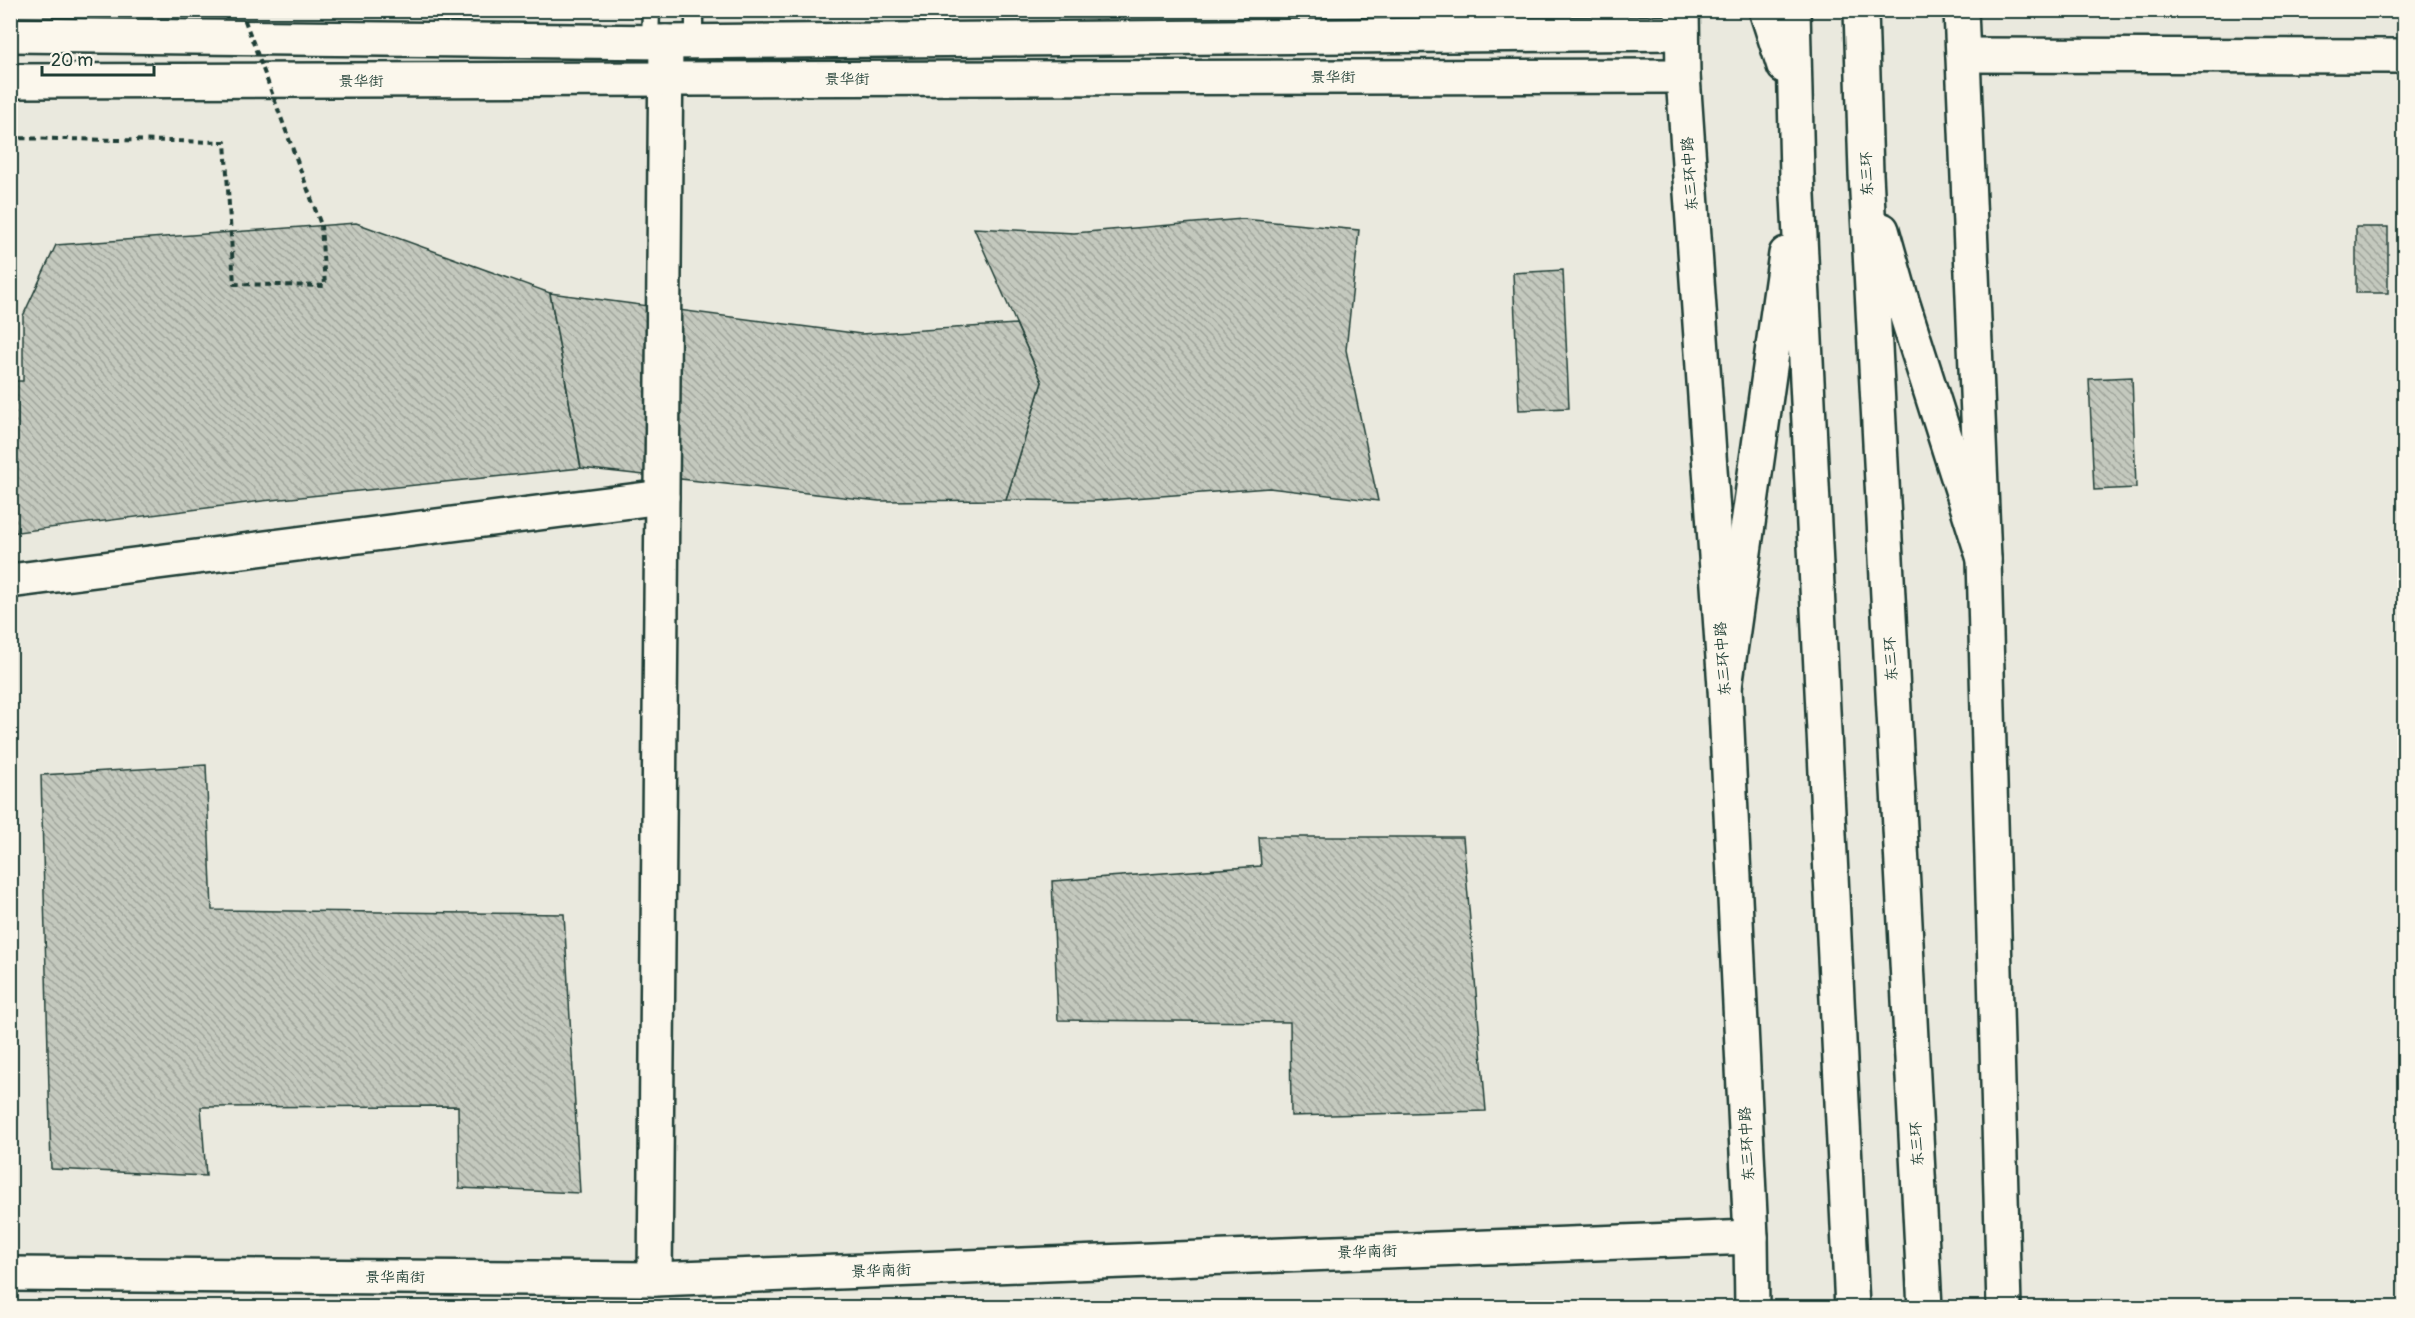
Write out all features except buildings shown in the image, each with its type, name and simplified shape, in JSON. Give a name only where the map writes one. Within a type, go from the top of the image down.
[{"type":"main road","points":[[1766,10],[1796,101]]},
{"type":"main road","points":[[1792,10],[1797,175],[1852,1308]]},
{"type":"main road","name":"东三环","points":[[1861,10],[1866,174],[1925,1308]]},
{"type":"main road","points":[[1864,102],[1882,10]]},
{"type":"main road","points":[[1961,10],[1984,559],[2004,1308]]},
{"type":"main road","points":[[10,35],[1682,22]]},
{"type":"main road","name":"东三环中路","points":[[1682,22],[1683,76],[1725,687],[1751,1237],[1752,1308]]},
{"type":"main road","points":[[647,1279],[658,80],[671,29]]},
{"type":"main road","points":[[1963,55],[2404,56]]},
{"type":"main road","name":"景华街","points":[[10,81],[1683,76]]},
{"type":"main road","points":[[1866,174],[1902,301],[1984,559]]},
{"type":"main road","points":[[1725,687],[1797,175]]},
{"type":"main road","points":[[10,563],[654,492]]},
{"type":"main road","points":[[10,581],[654,492]]},
{"type":"main road","name":"景华南街","points":[[10,1274],[647,1279],[1751,1237]]},
{"type":"path","points":[[10,138],[225,142],[234,285],[325,286],[321,225],[242,10]]},
{"type":"shaded area","points":[[10,11],[2404,11],[2404,1307],[11,1307]]}]
